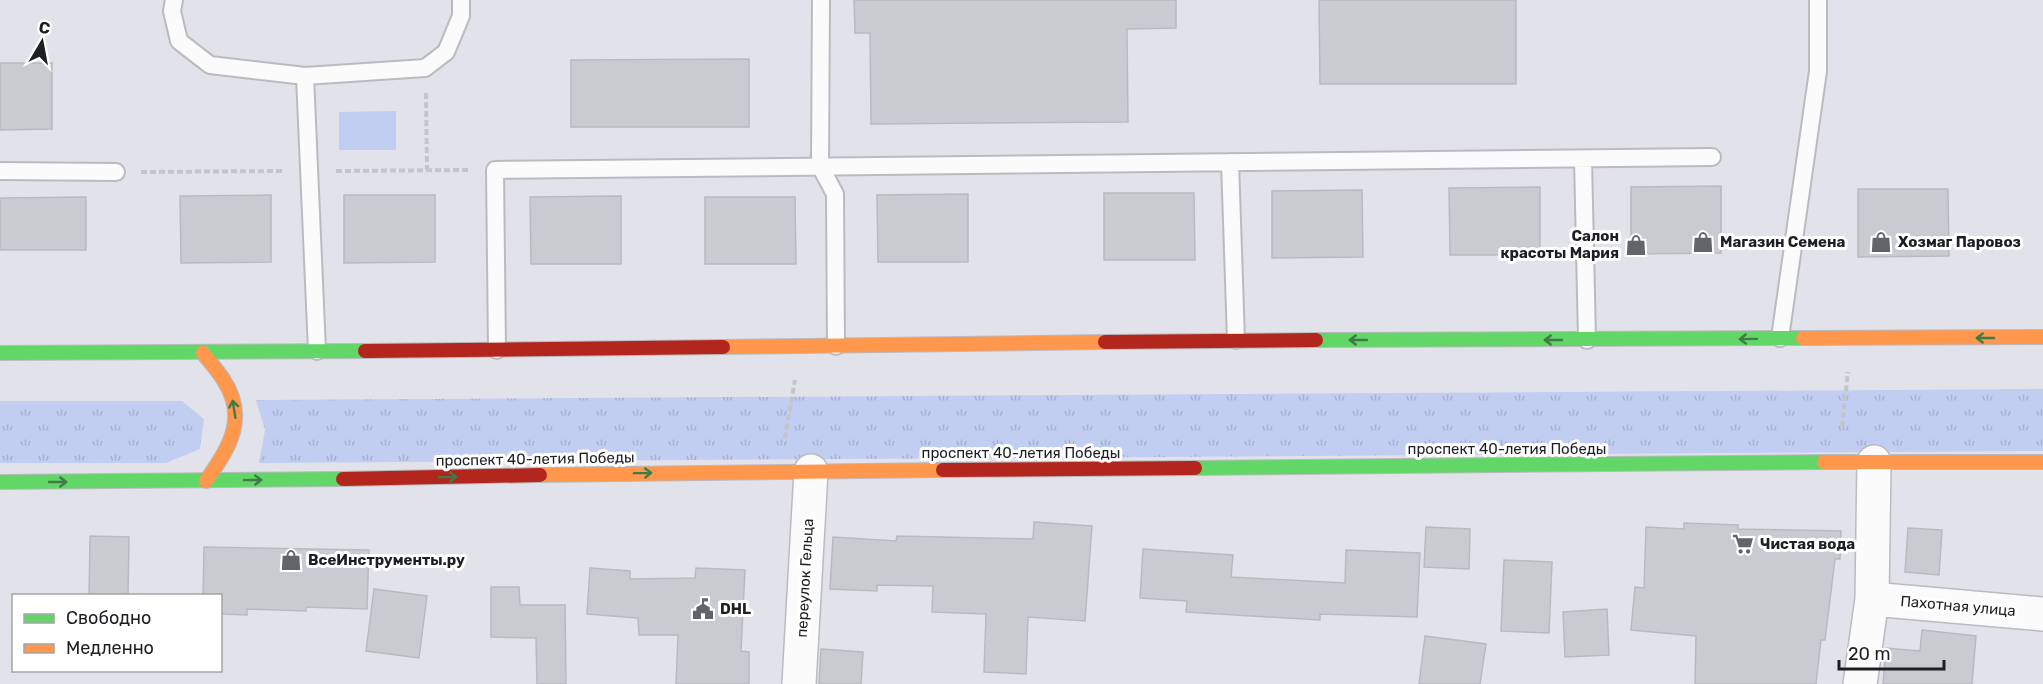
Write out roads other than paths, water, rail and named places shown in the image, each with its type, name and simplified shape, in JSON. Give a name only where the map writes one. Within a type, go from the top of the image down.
[{"type":"main road","points":[[0,354],[801,347],[1236,340],[2043,338]]},
{"type":"main road","points":[[203,353],[226,383],[233,399],[236,417],[234,436],[206,481]]},
{"type":"main road","name":"проспект 40-летия Победы","points":[[0,482],[206,481],[795,471],[2043,462]]},
{"type":"street","points":[[1860,684],[1872,599],[1874,462]]},
{"type":"street","name":"переулок Гельца","points":[[795,471],[799,684]]},
{"type":"street","name":"Пахотная улица","points":[[1872,599],[2043,614]]},
{"type":"lane","points":[[174,0],[172,10],[179,41],[210,66],[305,76],[425,68],[446,52],[461,16],[460,0]]},
{"type":"lane","points":[[821,0],[820,166],[835,194],[836,346]]},
{"type":"lane","points":[[1780,338],[1818,71],[1818,0]]},
{"type":"lane","points":[[305,76],[317,351]]},
{"type":"lane","points":[[496,350],[495,170],[1712,157]]},
{"type":"lane","points":[[1583,159],[1587,340]]},
{"type":"lane","points":[[1230,162],[1236,340]]},
{"type":"lane","points":[[0,171],[116,172]]},
{"type":"place","name":"Магазин Семена","points":[[1703,242]]},
{"type":"place","name":"Хозмаг Паровоз","points":[[1881,242]]},
{"type":"place","name":"Салон красоты Мария","points":[[1636,245]]},
{"type":"place","name":"Чистая вода","points":[[1743,544]]},
{"type":"place","name":"ВсеИнструменты.ру","points":[[291,560]]},
{"type":"place","name":"DHL","points":[[703,609]]}]
